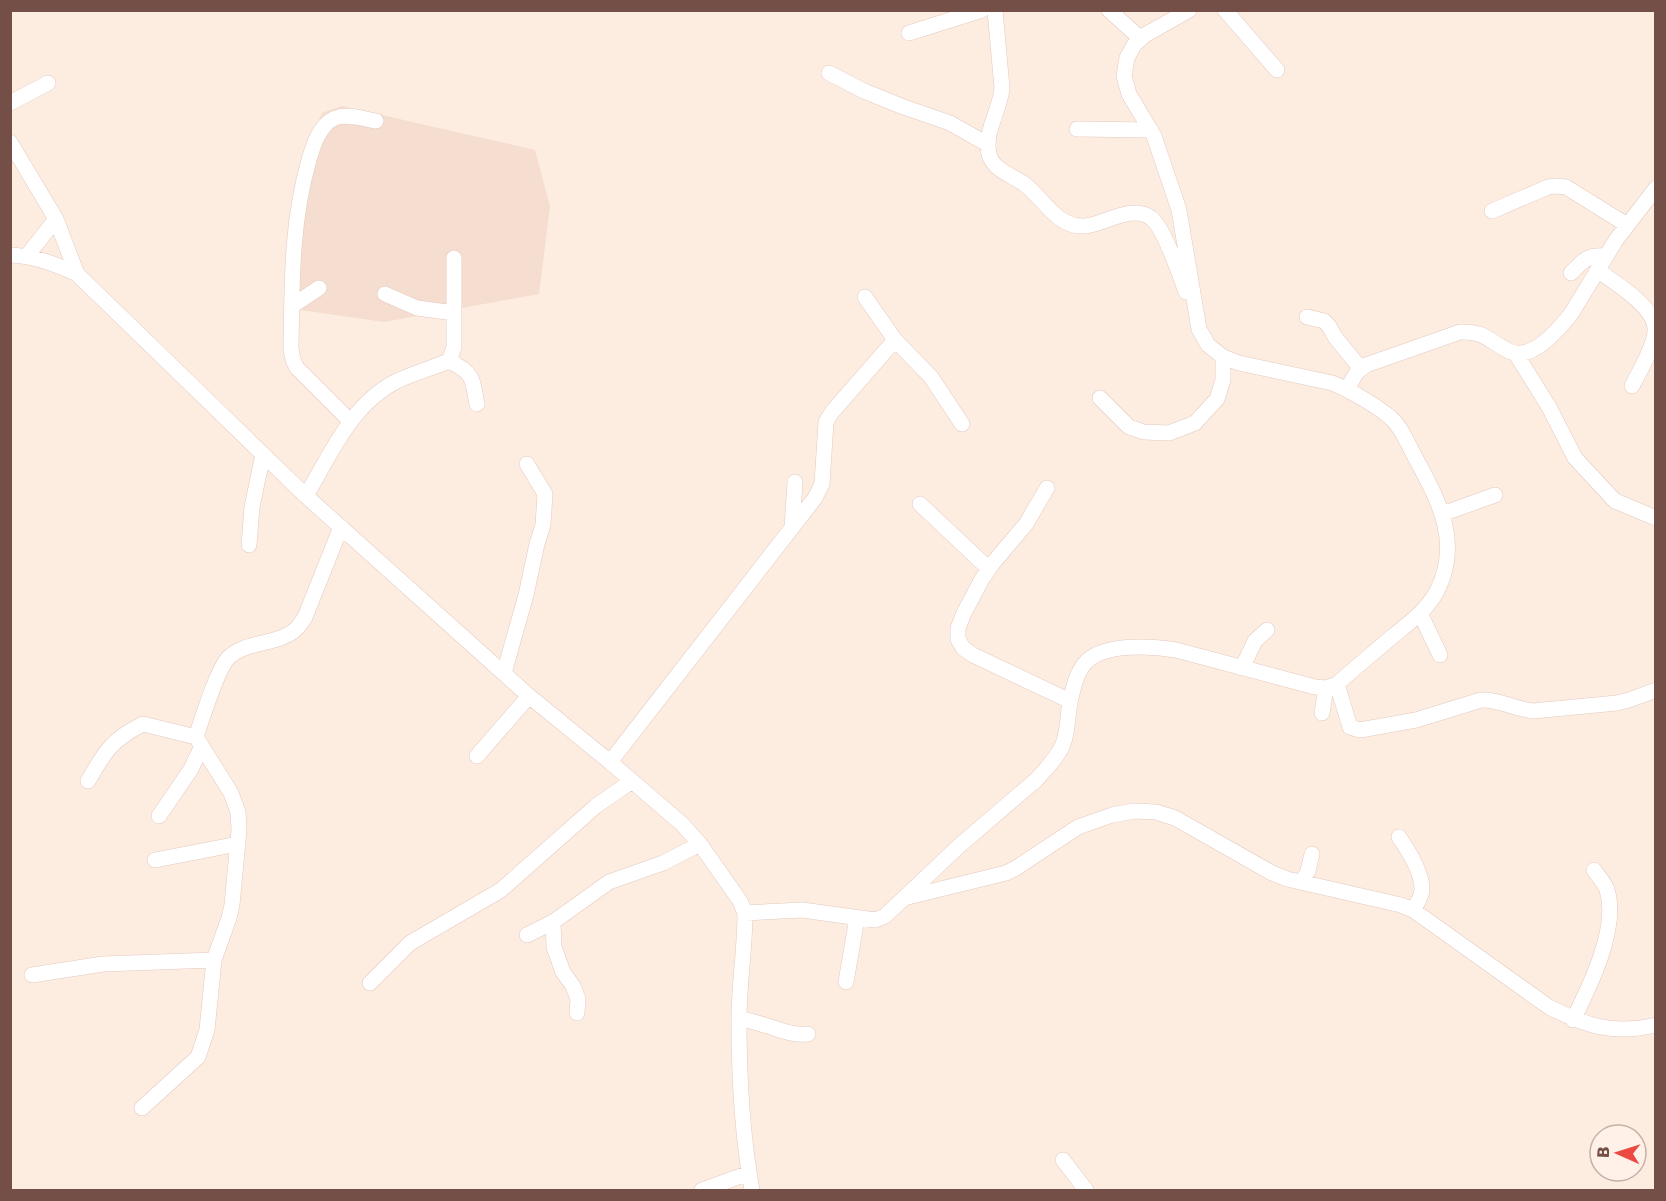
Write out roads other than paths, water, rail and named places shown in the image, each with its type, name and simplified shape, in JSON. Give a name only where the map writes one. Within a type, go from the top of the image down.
[{"type":"street","points":[[909,33],[982,10]]},
{"type":"street","points":[[995,10],[1002,88],[988,132],[987,144],[990,158],[997,168],[1023,183],[1053,213],[1073,225],[1091,225],[1131,214],[1142,214],[1152,219],[1160,229],[1199,329],[1208,345],[1223,357],[1239,363],[1332,383],[1347,389],[1392,419],[1401,431],[1437,499],[1445,523],[1448,546],[1445,569],[1437,591],[1426,608],[1331,686],[1322,713]]},
{"type":"street","points":[[1108,10],[1141,39]]},
{"type":"street","points":[[1189,10],[1134,45],[1127,58],[1124,76],[1129,94],[1151,130],[1179,210],[1195,315]]},
{"type":"street","points":[[1225,10],[1277,70]]},
{"type":"street","points":[[829,73],[864,91],[950,123],[987,144]]},
{"type":"street","points":[[10,103],[48,83]]},
{"type":"street","points":[[350,421],[297,368],[293,360],[291,349],[292,261],[303,182],[314,142],[326,124],[336,117],[352,116],[376,122]]},
{"type":"street","points":[[1077,129],[1151,130]]},
{"type":"street","points":[[10,142],[56,219],[78,274]]},
{"type":"street","points":[[1492,211],[1548,187],[1566,187],[1627,225]]},
{"type":"street","points":[[1347,389],[1357,372],[1366,365],[1460,332],[1472,331],[1484,334],[1509,352],[1516,354],[1534,350],[1571,314],[1606,256],[1656,188]]},
{"type":"street","points":[[27,256],[56,219]]},
{"type":"street","points":[[10,255],[53,262],[78,274],[306,496],[530,696],[682,824],[700,844],[740,901],[745,913],[739,1018],[741,1090],[752,1191]]},
{"type":"street","points":[[1571,273],[1586,257],[1606,256]]},
{"type":"street","points":[[449,361],[454,347],[454,258]]},
{"type":"street","points":[[1597,270],[1646,308],[1652,319],[1655,329],[1650,351],[1632,386]]},
{"type":"street","points":[[292,306],[319,288]]},
{"type":"street","points":[[386,294],[417,308],[454,313]]},
{"type":"street","points":[[865,297],[895,340],[931,377],[962,424]]},
{"type":"street","points":[[1308,317],[1324,321],[1361,369]]},
{"type":"street","points":[[610,762],[815,498],[822,484],[826,422],[832,412],[895,340]]},
{"type":"street","points":[[1516,354],[1549,407],[1575,458],[1615,501],[1656,518]]},
{"type":"street","points":[[1100,398],[1129,427],[1144,432],[1169,433],[1195,423],[1217,399],[1223,380],[1223,357]]},
{"type":"street","points":[[306,496],[350,421],[371,399],[395,382],[449,361],[466,369],[472,382],[477,404]]},
{"type":"street","points":[[249,545],[252,507],[263,454]]},
{"type":"street","points":[[504,673],[543,525],[545,494],[526,465]]},
{"type":"street","points":[[792,528],[795,482]]},
{"type":"street","points":[[1047,488],[1026,524],[982,579],[964,613],[958,628],[958,639],[963,648],[973,655],[1070,701]]},
{"type":"street","points":[[1442,514],[1496,495]]},
{"type":"street","points":[[920,504],[989,569]]},
{"type":"street","points":[[159,816],[191,769],[221,670],[228,658],[240,651],[285,636],[297,629],[305,617],[341,527]]},
{"type":"street","points":[[1420,613],[1440,654]]},
{"type":"street","points":[[1242,668],[1255,641],[1267,630]]},
{"type":"street","points":[[745,913],[802,910],[875,920],[885,916],[959,846],[1045,771],[1063,746],[1070,701],[1077,677],[1088,661],[1104,651],[1123,648],[1176,650],[1315,687],[1331,686]]},
{"type":"street","points":[[1331,686],[1350,727],[1360,730],[1416,720],[1481,700],[1490,699],[1522,710],[1533,711],[1617,703],[1656,690]]},
{"type":"street","points":[[477,756],[530,696]]},
{"type":"street","points":[[88,781],[104,753],[118,739],[143,724],[199,741],[231,793],[238,812],[239,830],[232,905],[230,918],[214,960],[207,1030],[198,1057],[142,1108]]},
{"type":"street","points":[[370,983],[410,943],[501,890],[596,806],[632,781]]},
{"type":"street","points":[[905,897],[1006,873],[1078,827],[1112,815],[1134,811],[1155,812],[1175,818],[1272,873],[1287,879],[1401,905],[1413,910],[1549,1007],[1573,1020],[1620,1030],[1656,1025]]},
{"type":"street","points":[[1399,837],[1410,852],[1422,889],[1419,901],[1413,910]]},
{"type":"street","points":[[155,860],[238,844]]},
{"type":"street","points":[[527,935],[553,922],[609,882],[663,863],[700,844]]},
{"type":"street","points":[[1302,882],[1308,871],[1312,854]]},
{"type":"street","points":[[1573,1020],[1591,983],[1606,938],[1610,916],[1607,889],[1594,870]]},
{"type":"street","points":[[846,982],[856,918]]},
{"type":"street","points":[[553,922],[554,947],[563,972],[579,999],[577,1013]]},
{"type":"street","points":[[32,975],[102,964],[214,960]]},
{"type":"street","points":[[739,1018],[787,1032],[808,1034]]},
{"type":"street","points":[[1063,1160],[1086,1191]]},
{"type":"street","points":[[702,1191],[749,1173]]}]
